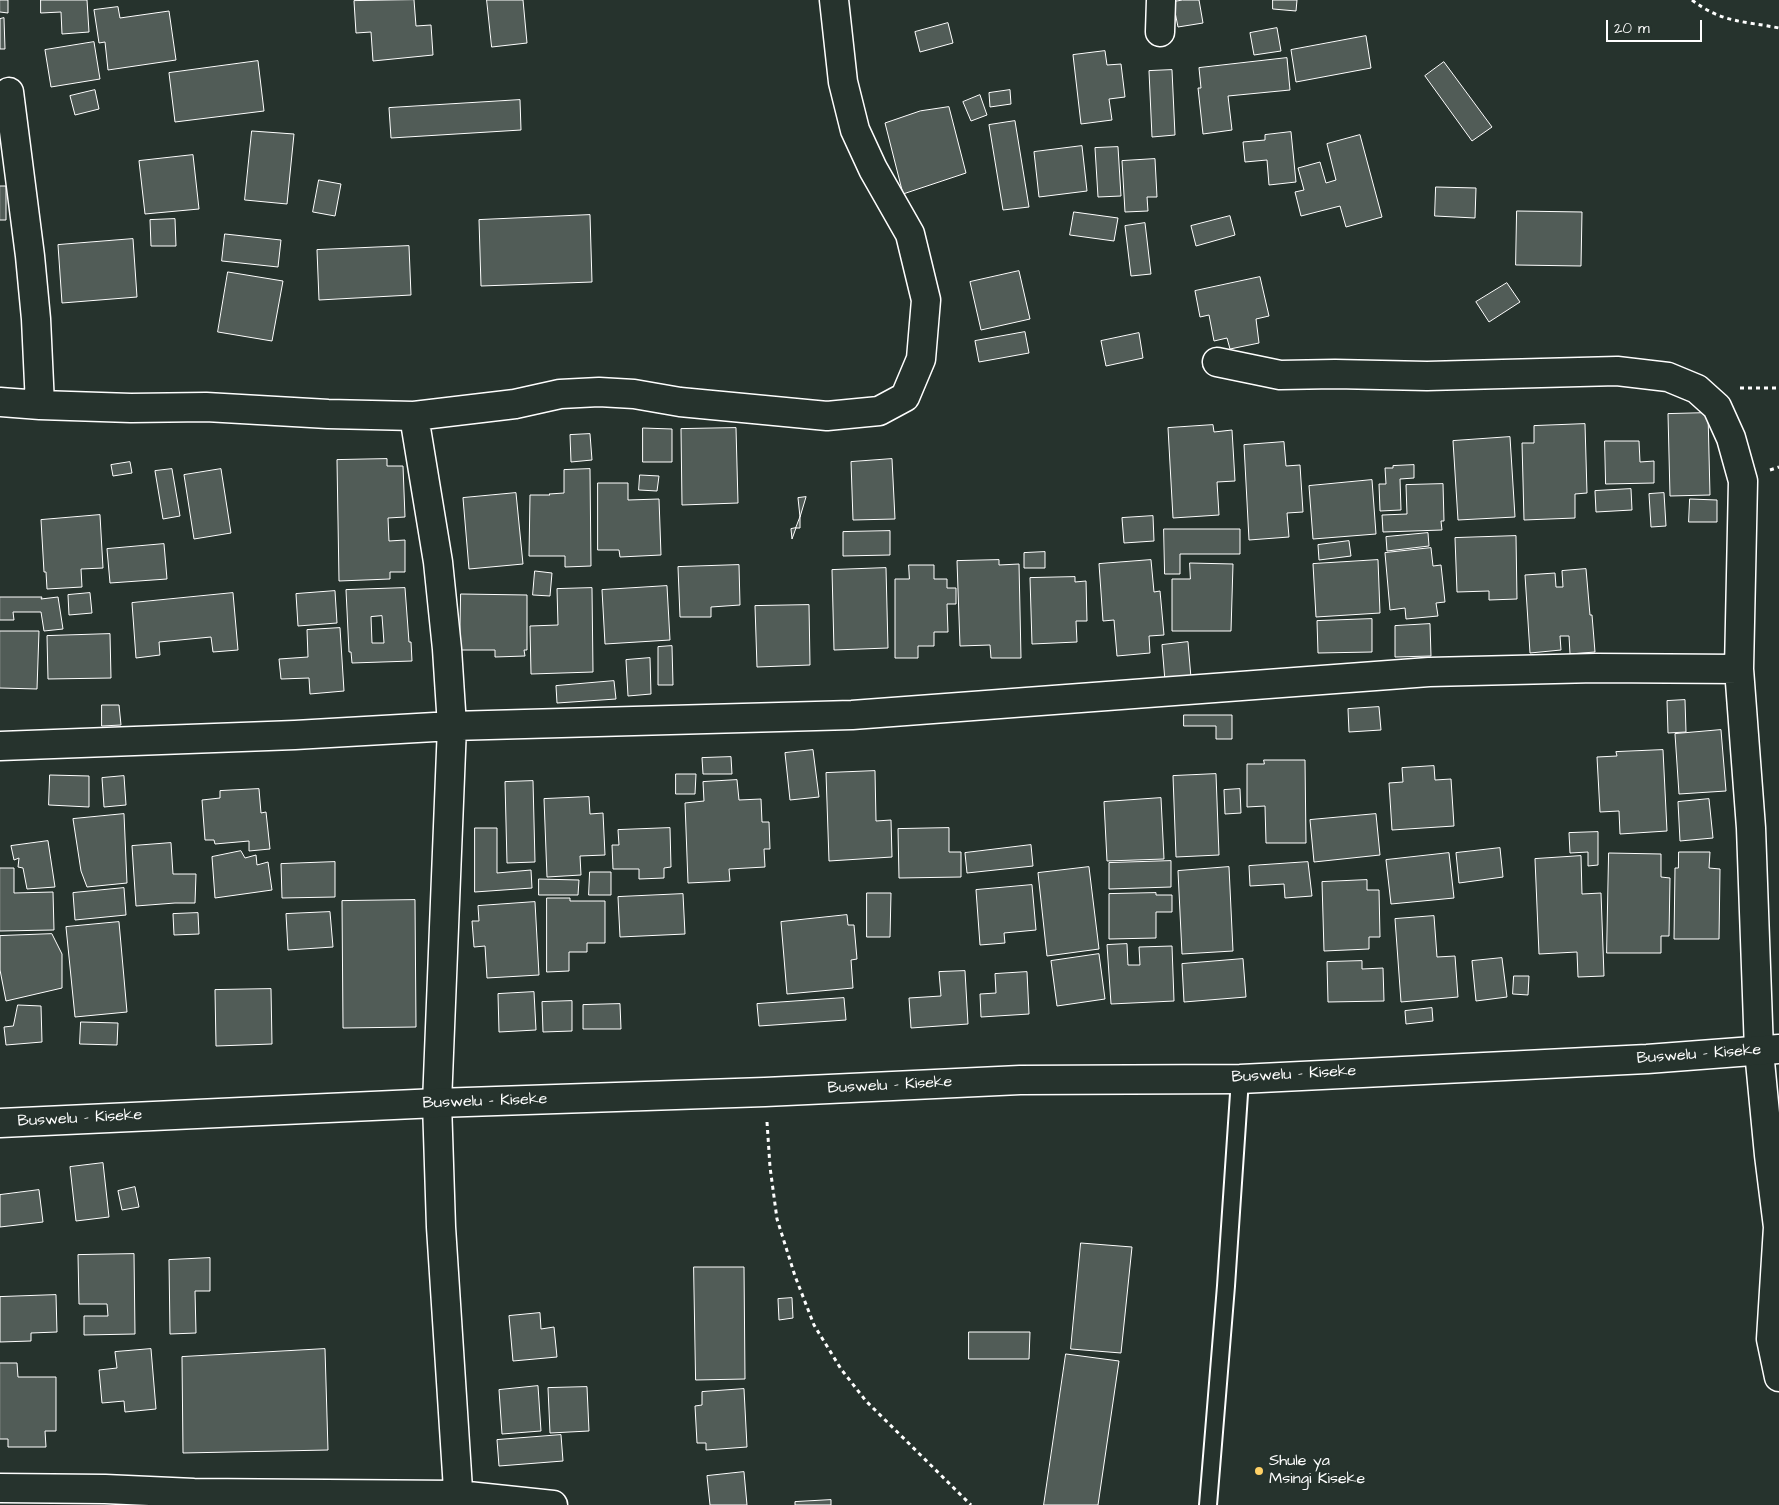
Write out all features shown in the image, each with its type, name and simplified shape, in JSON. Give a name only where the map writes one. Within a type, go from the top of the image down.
[{"type":"street","points":[[0,402],[40,406],[206,408],[414,416],[515,404],[560,394],[600,392],[634,394],[680,402],[827,416],[879,412],[905,397],[921,359],[926,300],[910,234],[873,168],[855,130],[843,82],[834,0]]},
{"type":"street","points":[[1160,32],[1161,0]]},
{"type":"street","points":[[9,92],[30,256],[36,319],[40,406]]},
{"type":"street","points":[[1217,362],[1280,375],[1427,376],[1617,371],[1668,377],[1697,389],[1717,408],[1731,438],[1743,481],[1738,669],[1769,1050],[1769,1155],[1778,1227],[1771,1339],[1779,1377]]},
{"type":"street","points":[[414,416],[438,562],[447,649],[452,726],[437,1103],[441,1227],[459,1500]]},
{"type":"street","points":[[0,746],[295,735],[452,726],[852,715],[1429,672],[1596,668],[1738,669]]},
{"type":"street","name":"Buswelu - Kiseke","points":[[0,1122],[1020,1080],[1240,1079],[1647,1059],[1769,1050]]},
{"type":"street","points":[[0,1488],[105,1489],[459,1500],[553,1505]]},
{"type":"lane","points":[[1208,1505],[1226,1286],[1240,1079]]},
{"type":"path","points":[[1692,0],[1724,18],[1779,28]]},
{"type":"path","points":[[765,1092],[770,1168],[777,1219],[795,1276],[814,1325],[841,1368],[866,1401],[971,1505]]},
{"type":"building","points":[[0,0],[8,0],[8,13],[0,12]]},
{"type":"building","points":[[41,0],[87,0],[89,32],[62,34],[61,12],[41,13]]},
{"type":"building","points":[[414,0],[416,26],[431,25],[433,55],[373,61],[371,32],[356,33],[354,1]]},
{"type":"building","points":[[487,0],[523,0],[527,43],[492,47]]},
{"type":"building","points":[[1199,0],[1203,23],[1178,27],[1173,2]]},
{"type":"building","points":[[1273,0],[1297,0],[1296,11],[1273,9]]},
{"type":"building","points":[[118,7],[120,18],[169,11],[176,60],[108,70],[105,42],[99,43],[94,10]]},
{"type":"building","points":[[4,18],[5,49],[0,49],[0,19]]},
{"type":"building","points":[[948,23],[953,43],[920,52],[915,32]]},
{"type":"building","points":[[1277,28],[1281,51],[1254,55],[1250,33]]},
{"type":"building","points":[[1366,36],[1371,68],[1296,82],[1291,50]]},
{"type":"building","points":[[94,42],[100,79],[51,87],[45,50]]},
{"type":"building","points":[[1105,51],[1107,65],[1121,64],[1125,97],[1109,99],[1112,120],[1081,124],[1073,55]]},
{"type":"building","points":[[1287,58],[1290,90],[1228,96],[1232,130],[1203,134],[1198,88],[1201,88],[1199,68]]},
{"type":"building","points":[[258,61],[264,111],[175,122],[169,73]]},
{"type":"building","points":[[1444,62],[1492,127],[1472,141],[1425,76]]},
{"type":"building","points":[[1172,70],[1175,135],[1152,137],[1149,71]]},
{"type":"building","points":[[95,90],[99,109],[75,115],[70,96]]},
{"type":"building","points":[[1010,90],[1011,104],[990,107],[989,93]]},
{"type":"building","points":[[980,95],[987,115],[971,121],[963,102]]},
{"type":"building","points":[[520,100],[521,130],[391,138],[389,108]]},
{"type":"building","points":[[949,107],[966,173],[903,194],[885,123],[920,111]]},
{"type":"building","points":[[1015,121],[1029,207],[1003,210],[989,125]]},
{"type":"building","points":[[252,131],[294,134],[287,204],[245,200]]},
{"type":"building","points":[[1291,132],[1296,182],[1269,185],[1267,160],[1245,162],[1243,142],[1265,140],[1265,135]]},
{"type":"building","points":[[1360,135],[1382,217],[1346,227],[1340,206],[1301,216],[1295,192],[1304,190],[1298,168],[1320,162],[1326,183],[1336,180],[1327,144]]},
{"type":"building","points":[[1082,146],[1087,191],[1039,197],[1034,152]]},
{"type":"building","points":[[1118,147],[1121,196],[1098,197],[1095,148]]},
{"type":"building","points":[[193,155],[199,209],[145,214],[139,161]]},
{"type":"building","points":[[1155,159],[1157,197],[1147,197],[1148,211],[1125,212],[1122,161]]},
{"type":"building","points":[[319,180],[341,184],[335,216],[313,212]]},
{"type":"building","points":[[0,186],[6,186],[6,220],[0,220]]},
{"type":"building","points":[[1436,187],[1476,188],[1475,218],[1435,216]]},
{"type":"building","points":[[1517,211],[1582,212],[1581,266],[1516,265]]},
{"type":"building","points":[[1074,212],[1118,218],[1114,241],[1070,235]]},
{"type":"building","points":[[590,215],[592,282],[481,286],[479,220]]},
{"type":"building","points":[[1230,216],[1235,235],[1196,246],[1191,226]]},
{"type":"building","points":[[175,219],[176,246],[151,246],[150,220]]},
{"type":"building","points":[[1145,223],[1151,274],[1131,276],[1125,226]]},
{"type":"building","points":[[225,234],[281,240],[278,267],[222,261]]},
{"type":"building","points":[[133,239],[137,297],[62,303],[58,245]]},
{"type":"building","points":[[409,246],[411,295],[319,300],[317,250]]},
{"type":"building","points":[[1019,271],[1030,319],[981,330],[970,282]]},
{"type":"building","points":[[228,272],[283,281],[272,341],[218,332]]},
{"type":"building","points":[[1260,277],[1269,316],[1256,319],[1259,343],[1230,349],[1227,338],[1214,341],[1209,315],[1200,317],[1195,291]]},
{"type":"building","points":[[1507,283],[1520,302],[1489,322],[1476,302]]},
{"type":"building","points":[[1025,332],[1029,353],[979,362],[975,341]]},
{"type":"building","points":[[1139,333],[1143,358],[1106,366],[1101,341]]},
{"type":"building","points":[[1708,413],[1710,495],[1670,496],[1668,414]]},
{"type":"building","points":[[1585,424],[1587,493],[1575,494],[1575,518],[1524,520],[1522,443],[1534,443],[1534,426]]},
{"type":"building","points":[[1213,425],[1214,432],[1232,430],[1235,481],[1217,482],[1219,515],[1173,518],[1168,428]]},
{"type":"building","points":[[643,428],[672,429],[672,462],[643,462]]},
{"type":"building","points":[[736,428],[738,503],[682,505],[681,429]]},
{"type":"building","points":[[590,434],[592,460],[571,462],[570,435]]},
{"type":"building","points":[[1510,437],[1515,517],[1458,520],[1453,441]]},
{"type":"building","points":[[1605,441],[1639,441],[1640,462],[1654,461],[1654,483],[1606,484]]},
{"type":"building","points":[[1284,442],[1286,466],[1300,465],[1303,512],[1287,513],[1289,537],[1249,540],[1244,445]]},
{"type":"building","points":[[387,459],[387,466],[403,466],[405,517],[388,518],[389,541],[405,540],[405,572],[390,572],[390,579],[339,581],[337,460]]},
{"type":"building","points":[[892,459],[895,519],[853,520],[851,462]]},
{"type":"building","points":[[130,462],[132,473],[113,476],[111,465]]},
{"type":"building","points":[[1414,465],[1414,478],[1400,479],[1401,510],[1380,511],[1379,484],[1386,484],[1385,468]]},
{"type":"building","points":[[172,469],[180,516],[163,519],[155,471]]},
{"type":"building","points":[[221,469],[231,533],[194,539],[184,475]]},
{"type":"building","points":[[590,469],[591,566],[565,567],[565,556],[529,556],[530,495],[564,493],[564,470]]},
{"type":"building","points":[[640,475],[659,476],[657,491],[639,490]]},
{"type":"building","points":[[1372,480],[1376,534],[1313,539],[1309,486]]},
{"type":"building","points":[[598,483],[628,483],[628,500],[659,499],[661,555],[620,557],[619,550],[598,550]]},
{"type":"building","points":[[1443,484],[1444,521],[1441,521],[1442,530],[1383,532],[1382,515],[1407,514],[1406,485]]},
{"type":"building","points":[[1631,489],[1632,510],[1596,512],[1595,491]]},
{"type":"building","points":[[516,493],[523,564],[469,569],[463,498]]},
{"type":"building","points":[[1664,493],[1666,526],[1651,527],[1649,494]]},
{"type":"building","points":[[806,497],[800,517],[798,498]]},
{"type":"building","points":[[1690,499],[1717,500],[1717,522],[1689,522]]},
{"type":"building","points":[[100,515],[103,568],[81,569],[82,587],[47,589],[46,572],[44,572],[41,520]]},
{"type":"building","points":[[1153,516],[1154,541],[1124,543],[1122,518]]},
{"type":"building","points":[[800,517],[800,528],[796,528]]},
{"type":"building","points":[[796,528],[792,539],[791,529]]},
{"type":"building","points":[[1164,529],[1240,529],[1240,554],[1180,554],[1180,574],[1165,574]]},
{"type":"building","points":[[890,531],[890,555],[843,556],[843,532]]},
{"type":"building","points":[[1428,533],[1429,546],[1387,551],[1386,537]]},
{"type":"building","points":[[1516,536],[1517,599],[1489,600],[1489,591],[1457,592],[1455,538]]},
{"type":"building","points":[[1349,541],[1351,556],[1319,560],[1318,545]]},
{"type":"building","points":[[164,544],[167,579],[110,583],[107,549]]},
{"type":"building","points":[[1431,548],[1433,566],[1441,565],[1445,602],[1436,603],[1438,616],[1406,619],[1405,608],[1390,610],[1385,553]]},
{"type":"building","points":[[1045,552],[1045,568],[1024,568],[1024,553]]},
{"type":"building","points":[[999,560],[999,565],[1019,564],[1021,658],[991,658],[990,645],[960,646],[957,561]]},
{"type":"building","points":[[1151,560],[1154,592],[1160,591],[1164,635],[1149,636],[1150,653],[1117,656],[1114,620],[1103,621],[1099,564]]},
{"type":"building","points":[[1378,560],[1380,613],[1316,617],[1313,564]]},
{"type":"building","points":[[1190,563],[1233,564],[1231,631],[1172,631],[1172,579],[1190,579]]},
{"type":"building","points":[[739,565],[740,605],[711,607],[711,617],[680,617],[678,567]]},
{"type":"building","points":[[909,565],[934,565],[934,579],[947,579],[947,588],[956,588],[956,604],[947,604],[948,632],[934,632],[934,646],[918,646],[918,658],[895,658],[895,579],[909,579]]},
{"type":"building","points":[[886,568],[888,648],[834,650],[832,570]]},
{"type":"building","points":[[1586,569],[1595,652],[1570,654],[1569,636],[1560,636],[1561,650],[1530,653],[1525,575],[1555,573],[1556,587],[1563,587],[1562,571]]},
{"type":"building","points":[[535,571],[552,573],[550,596],[533,595]]},
{"type":"building","points":[[1075,577],[1075,582],[1086,581],[1087,621],[1076,621],[1077,642],[1032,644],[1030,578]]},
{"type":"building","points":[[667,586],[670,640],[605,644],[602,590]]},
{"type":"building","points":[[405,588],[412,661],[352,663],[351,652],[349,652],[346,590]],"holes":[[[382,616],[384,643],[372,643],[371,617]]]},
{"type":"building","points":[[592,588],[593,672],[531,674],[530,626],[558,625],[557,589]]},
{"type":"building","points":[[335,591],[337,623],[298,626],[296,594]]},
{"type":"building","points":[[90,593],[92,613],[69,615],[68,595]]},
{"type":"building","points":[[233,593],[238,650],[213,652],[211,637],[159,642],[160,655],[136,658],[132,603]]},
{"type":"building","points":[[461,594],[527,595],[527,650],[524,650],[525,656],[495,657],[495,650],[460,650]]},
{"type":"building","points":[[0,597],[42,597],[41,599],[58,597],[63,629],[44,631],[41,612],[13,612],[14,620],[0,620]]},
{"type":"building","points":[[809,605],[810,665],[757,667],[755,606]]},
{"type":"building","points":[[1372,619],[1372,652],[1318,653],[1317,621]]},
{"type":"building","points":[[1430,624],[1431,656],[1395,657],[1395,626]]},
{"type":"building","points":[[340,628],[344,691],[310,694],[309,678],[281,679],[279,659],[308,657],[307,630]]},
{"type":"building","points":[[0,631],[39,631],[37,689],[0,688]]},
{"type":"building","points":[[110,634],[111,678],[48,679],[47,636]]},
{"type":"building","points":[[1188,642],[1191,678],[1165,681],[1162,645]]},
{"type":"building","points":[[672,646],[673,685],[658,685],[658,647]]},
{"type":"building","points":[[650,658],[651,694],[628,696],[626,660]]},
{"type":"building","points":[[614,681],[616,699],[557,703],[556,686]]},
{"type":"building","points":[[1685,700],[1686,732],[1668,733],[1667,701]]},
{"type":"building","points":[[102,705],[119,705],[121,725],[102,726]]},
{"type":"building","points":[[1379,707],[1381,730],[1349,732],[1348,709]]},
{"type":"building","points":[[1184,715],[1232,715],[1232,739],[1216,739],[1216,726],[1184,726]]},
{"type":"building","points":[[1721,730],[1726,791],[1679,794],[1675,734]]},
{"type":"building","points":[[813,750],[819,797],[790,800],[785,753]]},
{"type":"building","points":[[1663,750],[1667,831],[1620,834],[1619,811],[1600,812],[1597,757],[1617,756],[1616,752]]},
{"type":"building","points":[[731,757],[732,774],[703,774],[702,758]]},
{"type":"building","points":[[1264,760],[1305,760],[1306,843],[1266,843],[1265,806],[1247,807],[1247,764],[1264,764]]},
{"type":"building","points":[[1434,766],[1435,780],[1451,779],[1454,826],[1392,830],[1389,783],[1403,782],[1402,768]]},
{"type":"building","points":[[875,771],[876,821],[891,820],[892,857],[829,861],[826,773]]},
{"type":"building","points":[[676,774],[696,774],[695,794],[676,794]]},
{"type":"building","points":[[1216,774],[1219,855],[1176,857],[1173,776]]},
{"type":"building","points":[[50,775],[89,776],[89,807],[49,805]]},
{"type":"building","points":[[124,776],[126,805],[104,807],[102,778]]},
{"type":"building","points":[[737,780],[739,800],[761,799],[762,822],[769,822],[770,849],[764,849],[765,867],[729,869],[730,881],[688,883],[685,803],[704,801],[703,782]]},
{"type":"building","points":[[533,781],[535,862],[507,863],[505,782]]},
{"type":"building","points":[[259,789],[261,813],[266,812],[270,849],[249,851],[249,841],[215,844],[214,840],[205,840],[202,800],[220,798],[220,791]]},
{"type":"building","points":[[1240,789],[1241,813],[1225,814],[1224,790]]},
{"type":"building","points":[[589,797],[590,814],[603,813],[605,855],[580,856],[581,875],[547,877],[544,799]]},
{"type":"building","points":[[1161,798],[1164,859],[1107,861],[1104,802]]},
{"type":"building","points":[[1709,799],[1713,838],[1680,841],[1678,802]]},
{"type":"building","points":[[124,814],[127,883],[87,887],[81,871],[73,819]]},
{"type":"building","points":[[1376,814],[1380,855],[1314,862],[1310,820]]},
{"type":"building","points":[[475,828],[497,828],[497,873],[531,870],[532,888],[475,892]]},
{"type":"building","points":[[670,828],[671,867],[664,868],[664,878],[639,879],[639,869],[613,869],[612,845],[619,845],[618,830]]},
{"type":"building","points":[[949,828],[949,852],[961,852],[961,877],[899,878],[898,829]]},
{"type":"building","points":[[1598,832],[1598,865],[1588,866],[1588,852],[1570,853],[1569,833]]},
{"type":"building","points":[[48,841],[55,887],[27,889],[23,868],[18,867],[19,858],[14,860],[11,846]]},
{"type":"building","points":[[171,843],[173,874],[196,874],[195,903],[136,906],[132,846]]},
{"type":"building","points":[[1031,845],[1033,866],[967,873],[965,853]]},
{"type":"building","points":[[1500,848],[1503,877],[1459,883],[1456,853]]},
{"type":"building","points":[[241,851],[245,858],[256,855],[257,865],[268,862],[272,890],[215,898],[212,857]]},
{"type":"building","points":[[1679,852],[1710,852],[1709,868],[1720,869],[1719,939],[1674,939],[1675,868],[1678,868]]},
{"type":"building","points":[[1449,853],[1454,898],[1391,904],[1386,860]]},
{"type":"building","points":[[1609,853],[1661,854],[1661,877],[1670,878],[1669,936],[1661,936],[1661,953],[1607,953]]},
{"type":"building","points":[[1581,856],[1582,894],[1601,893],[1604,976],[1578,977],[1577,952],[1539,954],[1535,859]]},
{"type":"building","points":[[1171,861],[1171,887],[1109,889],[1109,863]]},
{"type":"building","points":[[335,862],[335,897],[282,898],[281,864]]},
{"type":"building","points":[[1308,862],[1312,896],[1285,898],[1284,884],[1250,886],[1249,866]]},
{"type":"building","points":[[1089,867],[1099,949],[1047,956],[1038,873]]},
{"type":"building","points":[[1229,867],[1233,951],[1182,954],[1178,871]]},
{"type":"building","points":[[0,868],[14,868],[14,893],[53,892],[54,930],[0,931]]},
{"type":"building","points":[[590,872],[611,872],[611,895],[589,895]]},
{"type":"building","points":[[539,879],[579,880],[578,895],[539,895]]},
{"type":"building","points":[[1367,880],[1367,890],[1379,890],[1380,937],[1369,937],[1369,949],[1324,951],[1322,882]]},
{"type":"building","points":[[1032,885],[1036,930],[1004,933],[1005,943],[980,945],[976,890]]},
{"type":"building","points":[[124,888],[126,915],[75,920],[73,893]]},
{"type":"building","points":[[867,893],[891,893],[890,937],[867,937]]},
{"type":"building","points":[[1156,893],[1156,895],[1172,895],[1172,912],[1156,912],[1156,938],[1109,939],[1109,894]]},
{"type":"building","points":[[683,894],[685,934],[620,937],[618,897]]},
{"type":"building","points":[[547,898],[570,898],[570,901],[605,901],[605,943],[587,943],[587,952],[569,952],[569,971],[547,972]]},
{"type":"building","points":[[415,900],[416,1027],[343,1028],[342,901]]},
{"type":"building","points":[[535,902],[539,975],[487,978],[485,946],[474,947],[472,921],[479,921],[478,906]]},
{"type":"building","points":[[330,912],[333,947],[288,950],[286,914]]},
{"type":"building","points":[[198,913],[199,934],[174,935],[173,914]]},
{"type":"building","points":[[847,915],[848,925],[854,925],[857,959],[851,960],[853,988],[787,994],[781,922]]},
{"type":"building","points":[[1434,916],[1437,957],[1455,956],[1458,997],[1401,1002],[1395,919]]},
{"type":"building","points":[[119,922],[127,1012],[75,1017],[66,927]]},
{"type":"building","points":[[52,934],[62,954],[62,988],[6,1001],[0,970],[0,936]]},
{"type":"building","points":[[1127,944],[1128,965],[1140,965],[1139,947],[1172,946],[1174,1001],[1111,1004],[1107,945]]},
{"type":"building","points":[[1099,954],[1105,999],[1057,1006],[1051,961]]},
{"type":"building","points":[[1502,958],[1507,997],[1476,1001],[1472,961]]},
{"type":"building","points":[[1243,959],[1246,997],[1184,1002],[1182,964]]},
{"type":"building","points":[[1362,961],[1362,969],[1383,968],[1384,1001],[1328,1002],[1327,962]]},
{"type":"building","points":[[965,971],[968,1024],[911,1028],[909,998],[941,996],[939,972]]},
{"type":"building","points":[[1027,972],[1029,1014],[981,1017],[980,994],[996,993],[995,974]]},
{"type":"building","points":[[1514,976],[1529,976],[1528,995],[1513,994]]},
{"type":"building","points":[[271,989],[272,1044],[216,1046],[215,990]]},
{"type":"building","points":[[534,992],[536,1030],[499,1032],[498,994]]},
{"type":"building","points":[[844,998],[846,1020],[759,1026],[757,1004]]},
{"type":"building","points":[[572,1001],[572,1031],[543,1032],[542,1002]]},
{"type":"building","points":[[620,1004],[621,1029],[583,1029],[583,1005]]},
{"type":"building","points":[[18,1005],[41,1006],[42,1042],[6,1045],[4,1027],[13,1026]]},
{"type":"building","points":[[1432,1008],[1433,1021],[1406,1024],[1405,1011]]},
{"type":"building","points":[[81,1022],[118,1023],[117,1045],[80,1044]]},
{"type":"building","points":[[103,1163],[109,1217],[76,1221],[70,1167]]},
{"type":"building","points":[[135,1187],[139,1207],[122,1210],[118,1191]]},
{"type":"building","points":[[39,1190],[43,1222],[0,1227],[0,1195]]},
{"type":"building","points":[[1081,1243],[1132,1247],[1121,1353],[1071,1349]]},
{"type":"building","points":[[134,1254],[135,1334],[84,1335],[84,1316],[108,1316],[107,1304],[79,1304],[78,1255]]},
{"type":"building","points":[[210,1258],[210,1291],[195,1291],[196,1333],[170,1334],[169,1260]]},
{"type":"building","points":[[694,1267],[744,1267],[745,1379],[696,1380]]},
{"type":"building","points":[[56,1295],[57,1332],[31,1333],[31,1341],[0,1342],[0,1297]]},
{"type":"building","points":[[792,1298],[793,1318],[779,1320],[778,1299]]},
{"type":"building","points":[[540,1313],[541,1329],[554,1327],[557,1357],[513,1361],[509,1316]]},
{"type":"building","points":[[969,1332],[1030,1332],[1029,1359],[969,1359]]},
{"type":"building","points":[[151,1349],[156,1409],[125,1412],[124,1401],[102,1403],[99,1370],[117,1368],[115,1352]]},
{"type":"building","points":[[325,1349],[328,1450],[183,1453],[182,1357]]},
{"type":"building","points":[[1066,1354],[1119,1361],[1098,1505],[1044,1505]]},
{"type":"building","points":[[0,1363],[17,1363],[18,1377],[56,1377],[56,1431],[45,1431],[46,1447],[8,1447],[8,1439],[0,1439]]},
{"type":"building","points":[[538,1386],[541,1431],[502,1434],[499,1390]]},
{"type":"building","points":[[587,1387],[589,1431],[550,1433],[548,1388]]},
{"type":"building","points":[[744,1389],[747,1447],[706,1450],[706,1443],[697,1443],[695,1406],[702,1405],[702,1392]]},
{"type":"building","points":[[561,1435],[563,1461],[499,1466],[497,1440]]},
{"type":"building","points":[[744,1472],[747,1505],[710,1505],[707,1476]]},
{"type":"building","points":[[831,1500],[831,1505],[795,1505],[795,1502]]},
{"type":"place","name":"Shule ya Msingi Kiseke","points":[[1259,1471]]}]
